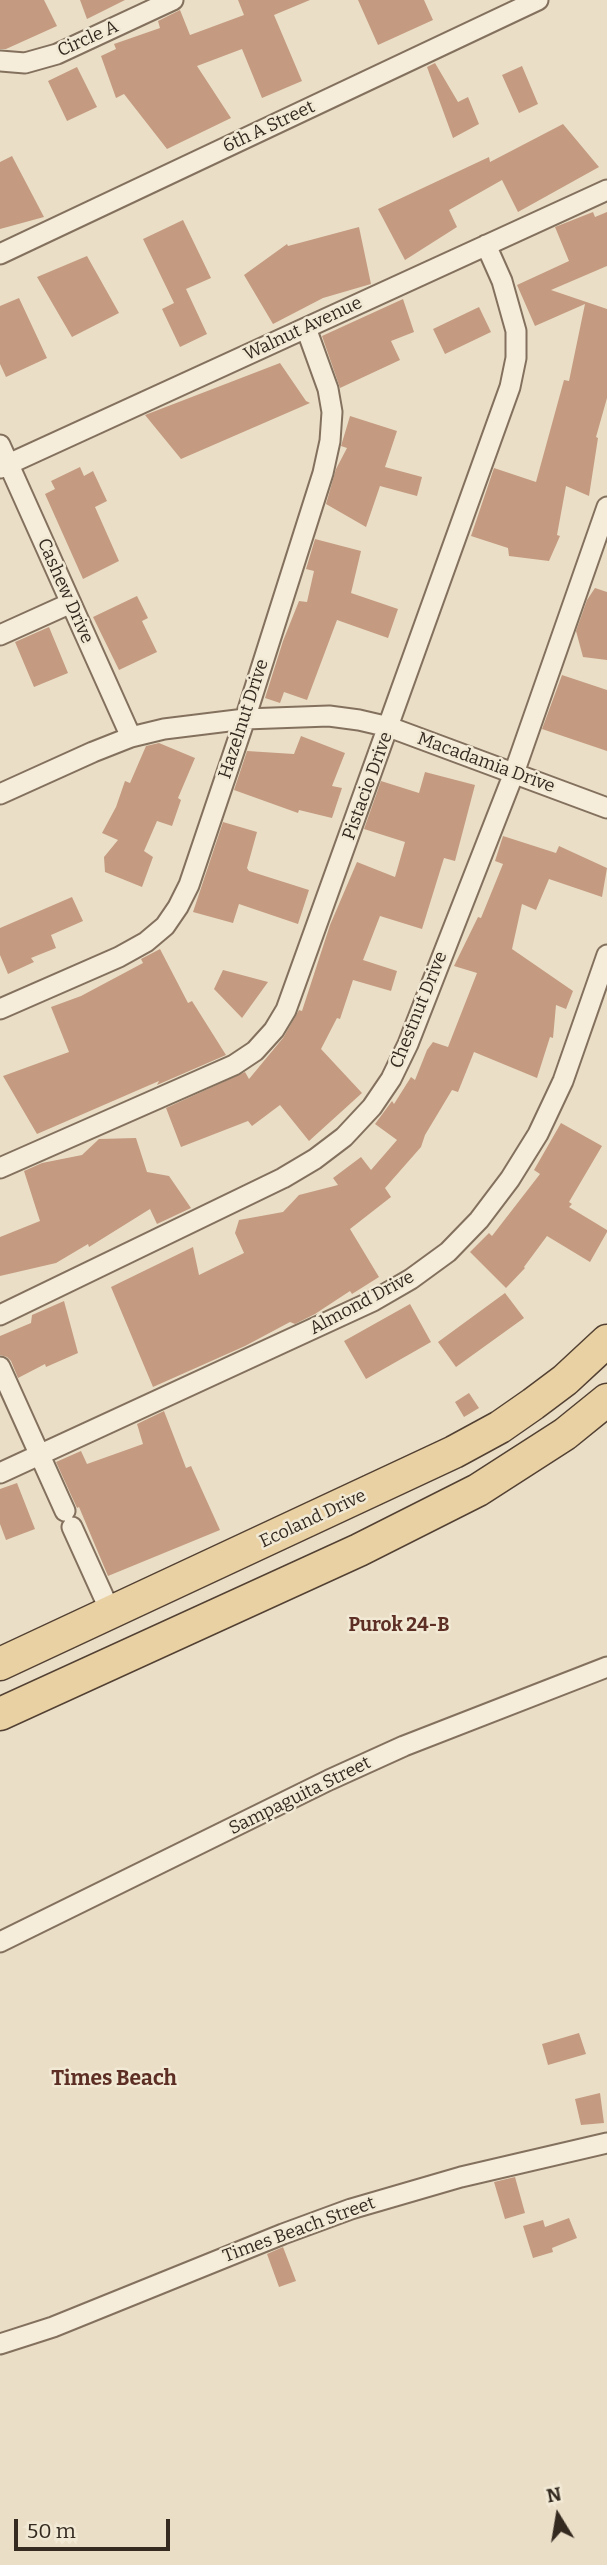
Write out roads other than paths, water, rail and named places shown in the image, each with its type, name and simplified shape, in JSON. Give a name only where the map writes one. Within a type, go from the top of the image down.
[{"type":"main road","name":"Ecoland Drive","points":[[0,1664],[454,1452],[500,1427],[533,1404],[573,1373],[607,1341]]},
{"type":"main road","points":[[0,1714],[359,1550],[478,1490],[565,1434],[607,1400]]},
{"type":"street","name":"Circle A","points":[[0,61],[25,63],[57,54],[173,0]]},
{"type":"street","name":"6th A Street","points":[[0,254],[538,0]]},
{"type":"street","name":"Walnut Avenue","points":[[4,466],[607,190]]},
{"type":"street","name":"Pistacio Drive","points":[[0,1168],[234,1065],[254,1051],[274,1030],[286,1010],[510,387],[516,358],[516,331],[511,308],[486,245]]},
{"type":"street","name":"Hazelnut Drive","points":[[0,1009],[119,957],[146,942],[165,926],[188,885],[245,719],[323,473],[330,441],[332,412],[328,389],[306,328]]},
{"type":"street","name":"Cashew Drive","points":[[0,445],[4,466],[71,603],[131,737]]},
{"type":"street","name":"Chestnut Drive","points":[[0,1315],[283,1178],[344,1137],[363,1117],[391,1079],[408,1044],[514,773],[607,507]]},
{"type":"street","points":[[0,635],[71,603]]},
{"type":"street","name":"Macadamia Drive","points":[[0,794],[131,737],[164,729],[245,719],[330,716],[389,727],[607,808]]},
{"type":"street","name":"Almond Drive","points":[[0,1474],[373,1301],[411,1279],[448,1252],[479,1220],[510,1179],[538,1134],[563,1081],[607,955]]},
{"type":"street","points":[[0,1367],[111,1613]]},
{"type":"street","name":"Sampaguita Street","points":[[0,1942],[329,1780],[404,1746],[607,1667]]},
{"type":"street","name":"Times Beach Street","points":[[0,2344],[53,2328],[351,2209],[461,2177],[607,2143]]},
{"type":"district","name":"Purok 24-B","points":[[399,1626]]},
{"type":"district","name":"Times Beach","points":[[114,2079]]}]
